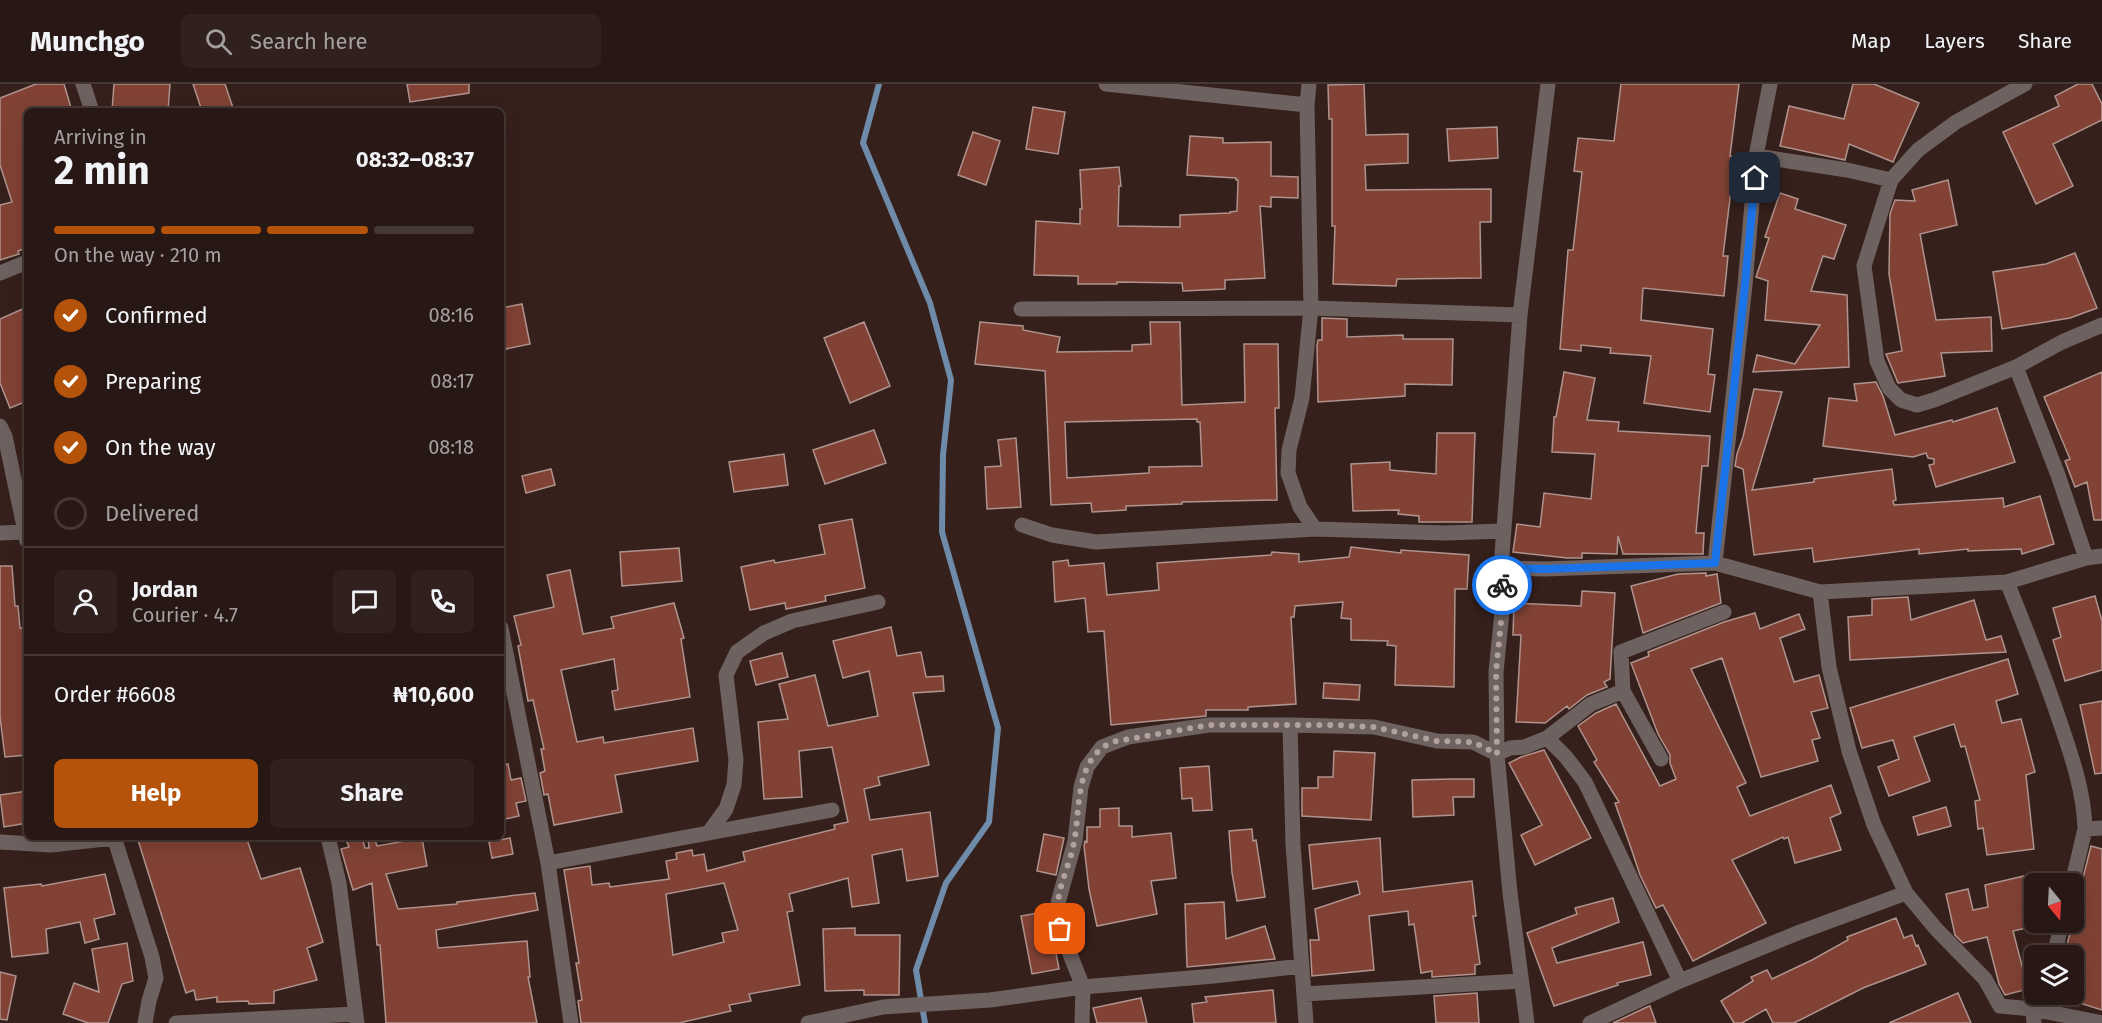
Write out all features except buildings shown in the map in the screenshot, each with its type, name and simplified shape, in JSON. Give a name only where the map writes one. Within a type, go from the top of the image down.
[{"type":"street","points":[[83,84],[91,108]]},
{"type":"street","points":[[1106,84],[1308,105]]},
{"type":"street","points":[[1309,84],[1311,308],[1302,398],[1289,450],[1288,473],[1300,507],[1315,530]]},
{"type":"street","points":[[1527,1023],[1497,754],[1496,672],[1503,602],[1501,568],[1503,531],[1520,315],[1548,84]]},
{"type":"street","points":[[1715,563],[1745,285],[1756,156],[1770,84]]},
{"type":"street","points":[[2025,84],[2008,88],[1956,122],[1918,150],[1891,180],[1864,266],[1877,361],[1889,388],[1901,400],[1917,405],[2016,367],[2062,342],[2102,325]]},
{"type":"street","points":[[1756,156],[1847,170],[1891,180]]},
{"type":"street","points":[[0,273],[24,263]]},
{"type":"street","points":[[1021,309],[1311,308],[1520,315]]},
{"type":"street","points":[[2016,367],[2058,475],[2086,558]]},
{"type":"street","points":[[0,426],[5,436],[24,526]]},
{"type":"street","points":[[1022,525],[1052,535],[1096,542],[1315,530],[1445,533],[1503,531]]},
{"type":"street","points":[[0,533],[24,536]]},
{"type":"street","points":[[1501,568],[1545,569],[1715,563],[1820,592],[2007,582],[2086,558],[2102,556]]},
{"type":"street","points":[[2007,582],[2046,681],[2076,770],[2085,808],[2085,829],[2075,873]]},
{"type":"street","points":[[1820,592],[1829,667],[1849,751],[1874,825],[1906,893],[1937,930],[1985,979],[2000,1006],[2035,1009],[2102,1023]]},
{"type":"street","points":[[710,831],[726,809],[734,785],[736,759],[726,675],[737,652],[764,633],[792,621],[878,602]]},
{"type":"street","points":[[1661,759],[1623,691],[1621,652],[1724,612]]},
{"type":"street","points":[[504,642],[548,863],[571,1023]]},
{"type":"street","points":[[1497,754],[1547,738],[1591,704],[1623,691]]},
{"type":"street","points":[[1082,1023],[1083,987],[1060,929],[1058,903],[1075,841],[1081,787],[1087,767],[1102,747],[1112,742],[1184,728],[1209,725],[1290,724],[1374,727],[1437,741],[1473,742],[1497,754]]},
{"type":"street","points":[[1290,724],[1293,844],[1306,1023]]},
{"type":"street","points":[[1547,738],[1566,757],[1585,782],[1680,981]]},
{"type":"street","points":[[548,863],[832,810]]},
{"type":"street","points":[[2085,829],[2102,828]]},
{"type":"street","points":[[0,842],[51,845],[90,840]]},
{"type":"street","points":[[115,840],[152,957],[156,978],[145,1023]]},
{"type":"street","points":[[176,1023],[356,1018],[339,883],[329,840]]},
{"type":"street","points":[[1590,1023],[1680,981],[1800,932],[1906,893]]},
{"type":"street","points":[[808,1023],[882,1008],[1302,966]]},
{"type":"street","points":[[1304,994],[1521,981]]},
{"type":"waterway","points":[[879,84],[863,143],[930,303],[951,380],[943,455],[942,532],[998,728],[989,822],[946,883],[916,970],[925,1023]]},
{"type":"way so far","points":[[1060,929],[1058,903],[1075,841],[1081,787],[1087,767],[1094,755],[1102,747],[1112,742],[1209,725],[1334,725],[1374,727],[1437,741],[1473,742],[1497,754],[1496,672],[1503,602],[1502,585]]},
{"type":"route","points":[[1502,585],[1501,568],[1545,569],[1715,563],[1755,178]]}]
